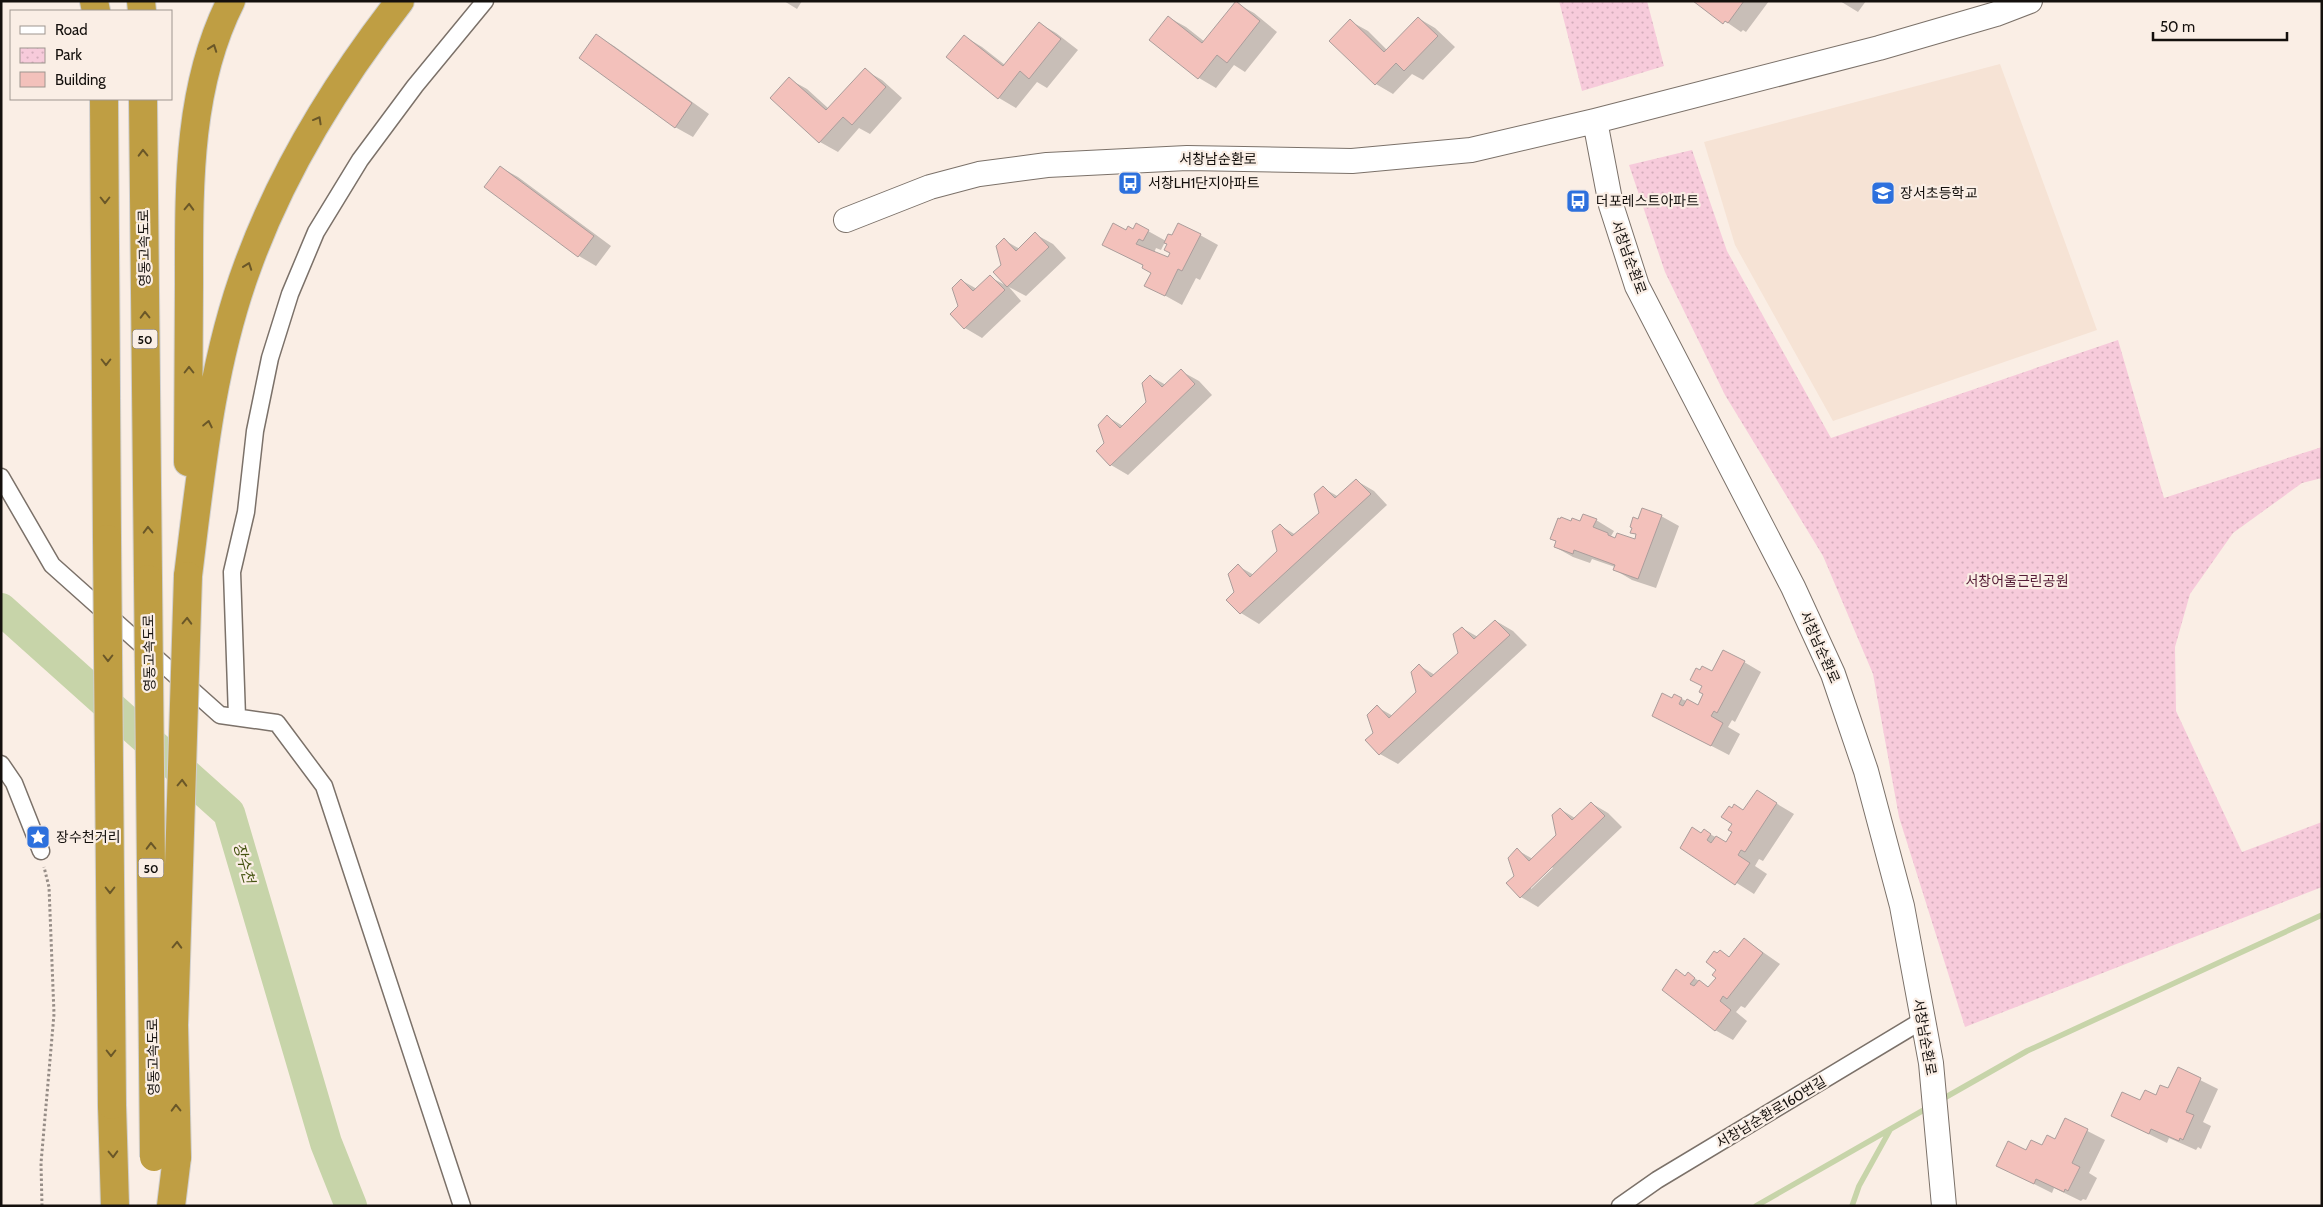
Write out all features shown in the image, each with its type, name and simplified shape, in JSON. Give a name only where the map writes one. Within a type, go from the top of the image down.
[{"type":"highway","points":[[171,1206],[165,1157],[174,1025],[188,576],[189,215],[193,147],[202,78],[231,1]]},
{"type":"highway","points":[[188,576],[206,434],[226,339],[248,266],[285,179],[332,96],[400,1]]},
{"type":"highway","points":[[104,100],[112,1105],[115,1206]]},
{"type":"highway","name":"영동고속도로","points":[[143,100],[148,579],[165,1157],[161,1206]]},
{"type":"street","points":[[237,717],[232,572],[246,512],[256,431],[270,358],[290,294],[316,232],[360,160],[415,86],[485,1]]},
{"type":"street","name":"서창남순환로","points":[[846,220],[930,187],[980,174],[1047,165],[1187,158],[1352,161],[1471,150],[1594,121],[1879,48],[1996,14],[2030,1]]},
{"type":"street","name":"서창남순환로","points":[[1594,121],[1611,205],[1637,286],[1794,587],[1833,674],[1866,771],[1902,906],[1931,1062],[1944,1206]]},
{"type":"street","points":[[1,476],[52,565],[220,715],[277,723],[324,786],[462,1206]]},
{"type":"street","points":[[1,764],[14,783],[41,851]]},
{"type":"street","name":"서창남순환로160번길","points":[[1620,1206],[1657,1180],[1923,1020]]},
{"type":"path","points":[[41,851],[49,887],[50,964],[54,1014],[41,1163],[42,1206]]},
{"type":"shaded area","name":"장서초등학교","points":[[2000,64],[2097,330],[1833,421],[1735,245],[1704,142]]},
{"type":"green space","points":[[1559,1],[1647,1],[1664,66],[1582,91]]},
{"type":"green space","name":"서창어울근린공원","points":[[1692,150],[1727,251],[1831,438],[2118,340],[2164,498],[2322,447],[2322,478],[2302,483],[2233,533],[2190,594],[2175,647],[2176,711],[2242,852],[2322,822],[2322,887],[1965,1027],[1899,817],[1873,674],[1823,556],[1725,395],[1665,272],[1629,165]]},
{"type":"building","points":[[1236,1],[1260,21],[1227,63],[1217,55],[1198,79],[1149,40],[1168,16],[1202,43]]},
{"type":"building","points":[[1693,1],[1744,1],[1728,23],[1725,21],[1723,24]]},
{"type":"building","points":[[1418,17],[1438,36],[1404,71],[1396,63],[1375,85],[1329,41],[1350,19],[1384,52]]},
{"type":"building","points":[[1039,22],[1061,39],[1029,79],[1020,71],[998,99],[946,57],[964,35],[1003,66]]},
{"type":"building","points":[[596,34],[692,103],[675,128],[579,58]]},
{"type":"building","points":[[865,68],[886,87],[852,125],[843,117],[819,143],[770,98],[789,77],[826,110]]},
{"type":"building","points":[[500,166],[594,236],[578,257],[484,187]]},
{"type":"building","points":[[1113,223],[1126,230],[1128,226],[1133,229],[1136,223],[1149,230],[1143,241],[1139,239],[1136,244],[1168,257],[1170,253],[1164,250],[1167,244],[1164,243],[1168,234],[1172,235],[1178,223],[1201,234],[1182,271],[1178,269],[1165,296],[1144,286],[1151,273],[1142,268],[1143,265],[1102,245]]},
{"type":"building","points":[[1035,232],[1049,247],[1007,287],[993,272],[1001,265],[996,246],[1004,238],[1016,251]]},
{"type":"building","points":[[990,275],[1005,290],[964,329],[950,314],[958,306],[952,288],[961,279],[973,291]]},
{"type":"building","points":[[1181,369],[1195,384],[1110,466],[1096,451],[1104,443],[1098,425],[1107,415],[1120,428],[1146,402],[1142,383],[1150,375],[1162,387]]},
{"type":"building","points":[[1356,479],[1371,494],[1240,614],[1226,600],[1234,592],[1228,574],[1238,564],[1250,577],[1277,551],[1272,531],[1280,524],[1292,536],[1319,513],[1314,494],[1323,486],[1335,498]]},
{"type":"building","points":[[1642,508],[1662,515],[1638,579],[1613,570],[1615,565],[1574,550],[1573,554],[1554,547],[1556,541],[1550,539],[1558,518],[1560,519],[1561,517],[1571,521],[1572,518],[1580,521],[1583,514],[1597,519],[1593,527],[1608,533],[1608,535],[1615,538],[1617,533],[1635,539],[1636,534],[1630,533],[1632,528],[1630,527],[1633,517],[1638,519]]},
{"type":"building","points":[[1495,620],[1510,635],[1379,755],[1365,740],[1373,733],[1367,715],[1377,705],[1389,718],[1416,692],[1411,672],[1419,664],[1431,677],[1458,653],[1453,634],[1462,627],[1474,639]]},
{"type":"building","points":[[1723,650],[1745,661],[1717,713],[1714,711],[1711,716],[1723,723],[1711,746],[1652,716],[1662,693],[1672,698],[1674,694],[1682,698],[1679,704],[1683,706],[1687,699],[1698,705],[1703,694],[1699,692],[1702,686],[1690,680],[1696,668],[1700,670],[1702,666],[1712,671]]},
{"type":"building","points":[[1757,790],[1777,803],[1745,852],[1741,850],[1738,855],[1750,863],[1735,885],[1680,848],[1692,827],[1701,833],[1704,829],[1711,834],[1707,840],[1711,843],[1716,836],[1726,842],[1732,832],[1728,830],[1732,824],[1721,817],[1729,806],[1732,808],[1734,804],[1743,810]]},
{"type":"building","points":[[1591,802],[1605,816],[1520,898],[1506,883],[1514,876],[1508,858],[1517,848],[1529,861],[1556,835],[1552,815],[1560,808],[1572,820]]},
{"type":"building","points":[[1744,938],[1763,953],[1727,999],[1723,996],[1720,1001],[1731,1010],[1715,1031],[1662,990],[1676,969],[1685,976],[1688,972],[1695,978],[1690,984],[1694,986],[1699,980],[1708,987],[1716,978],[1712,975],[1716,970],[1706,962],[1714,951],[1717,953],[1720,950],[1729,957]]},
{"type":"building","points":[[2178,1067],[2201,1078],[2186,1112],[2194,1115],[2183,1140],[2180,1138],[2179,1141],[2151,1129],[2149,1134],[2111,1116],[2122,1092],[2140,1100],[2145,1090],[2156,1095],[2160,1085],[2168,1088]]},
{"type":"building","points":[[2065,1118],[2088,1129],[2072,1163],[2080,1167],[2068,1191],[2065,1189],[2064,1192],[2036,1179],[2034,1184],[1996,1166],[2008,1141],[2026,1150],[2031,1140],[2042,1145],[2047,1135],[2055,1139]]},
{"type":"waterway","name":"장수천","points":[[1,609],[229,813],[326,1143],[351,1206]]},
{"type":"waterway","points":[[1939,1101],[2027,1051],[2322,915]]},
{"type":"waterway","points":[[1756,1206],[1929,1107]]},
{"type":"waterway","points":[[1852,1206],[1859,1186],[1890,1130]]},
{"type":"place","name":"서창LH1단지아파트","points":[[1130,183]]},
{"type":"place","name":"장서초등학교","points":[[1883,193]]},
{"type":"place","name":"더포레스트아파트","points":[[1578,201]]},
{"type":"place","name":"장수천거리","points":[[38,837]]}]
